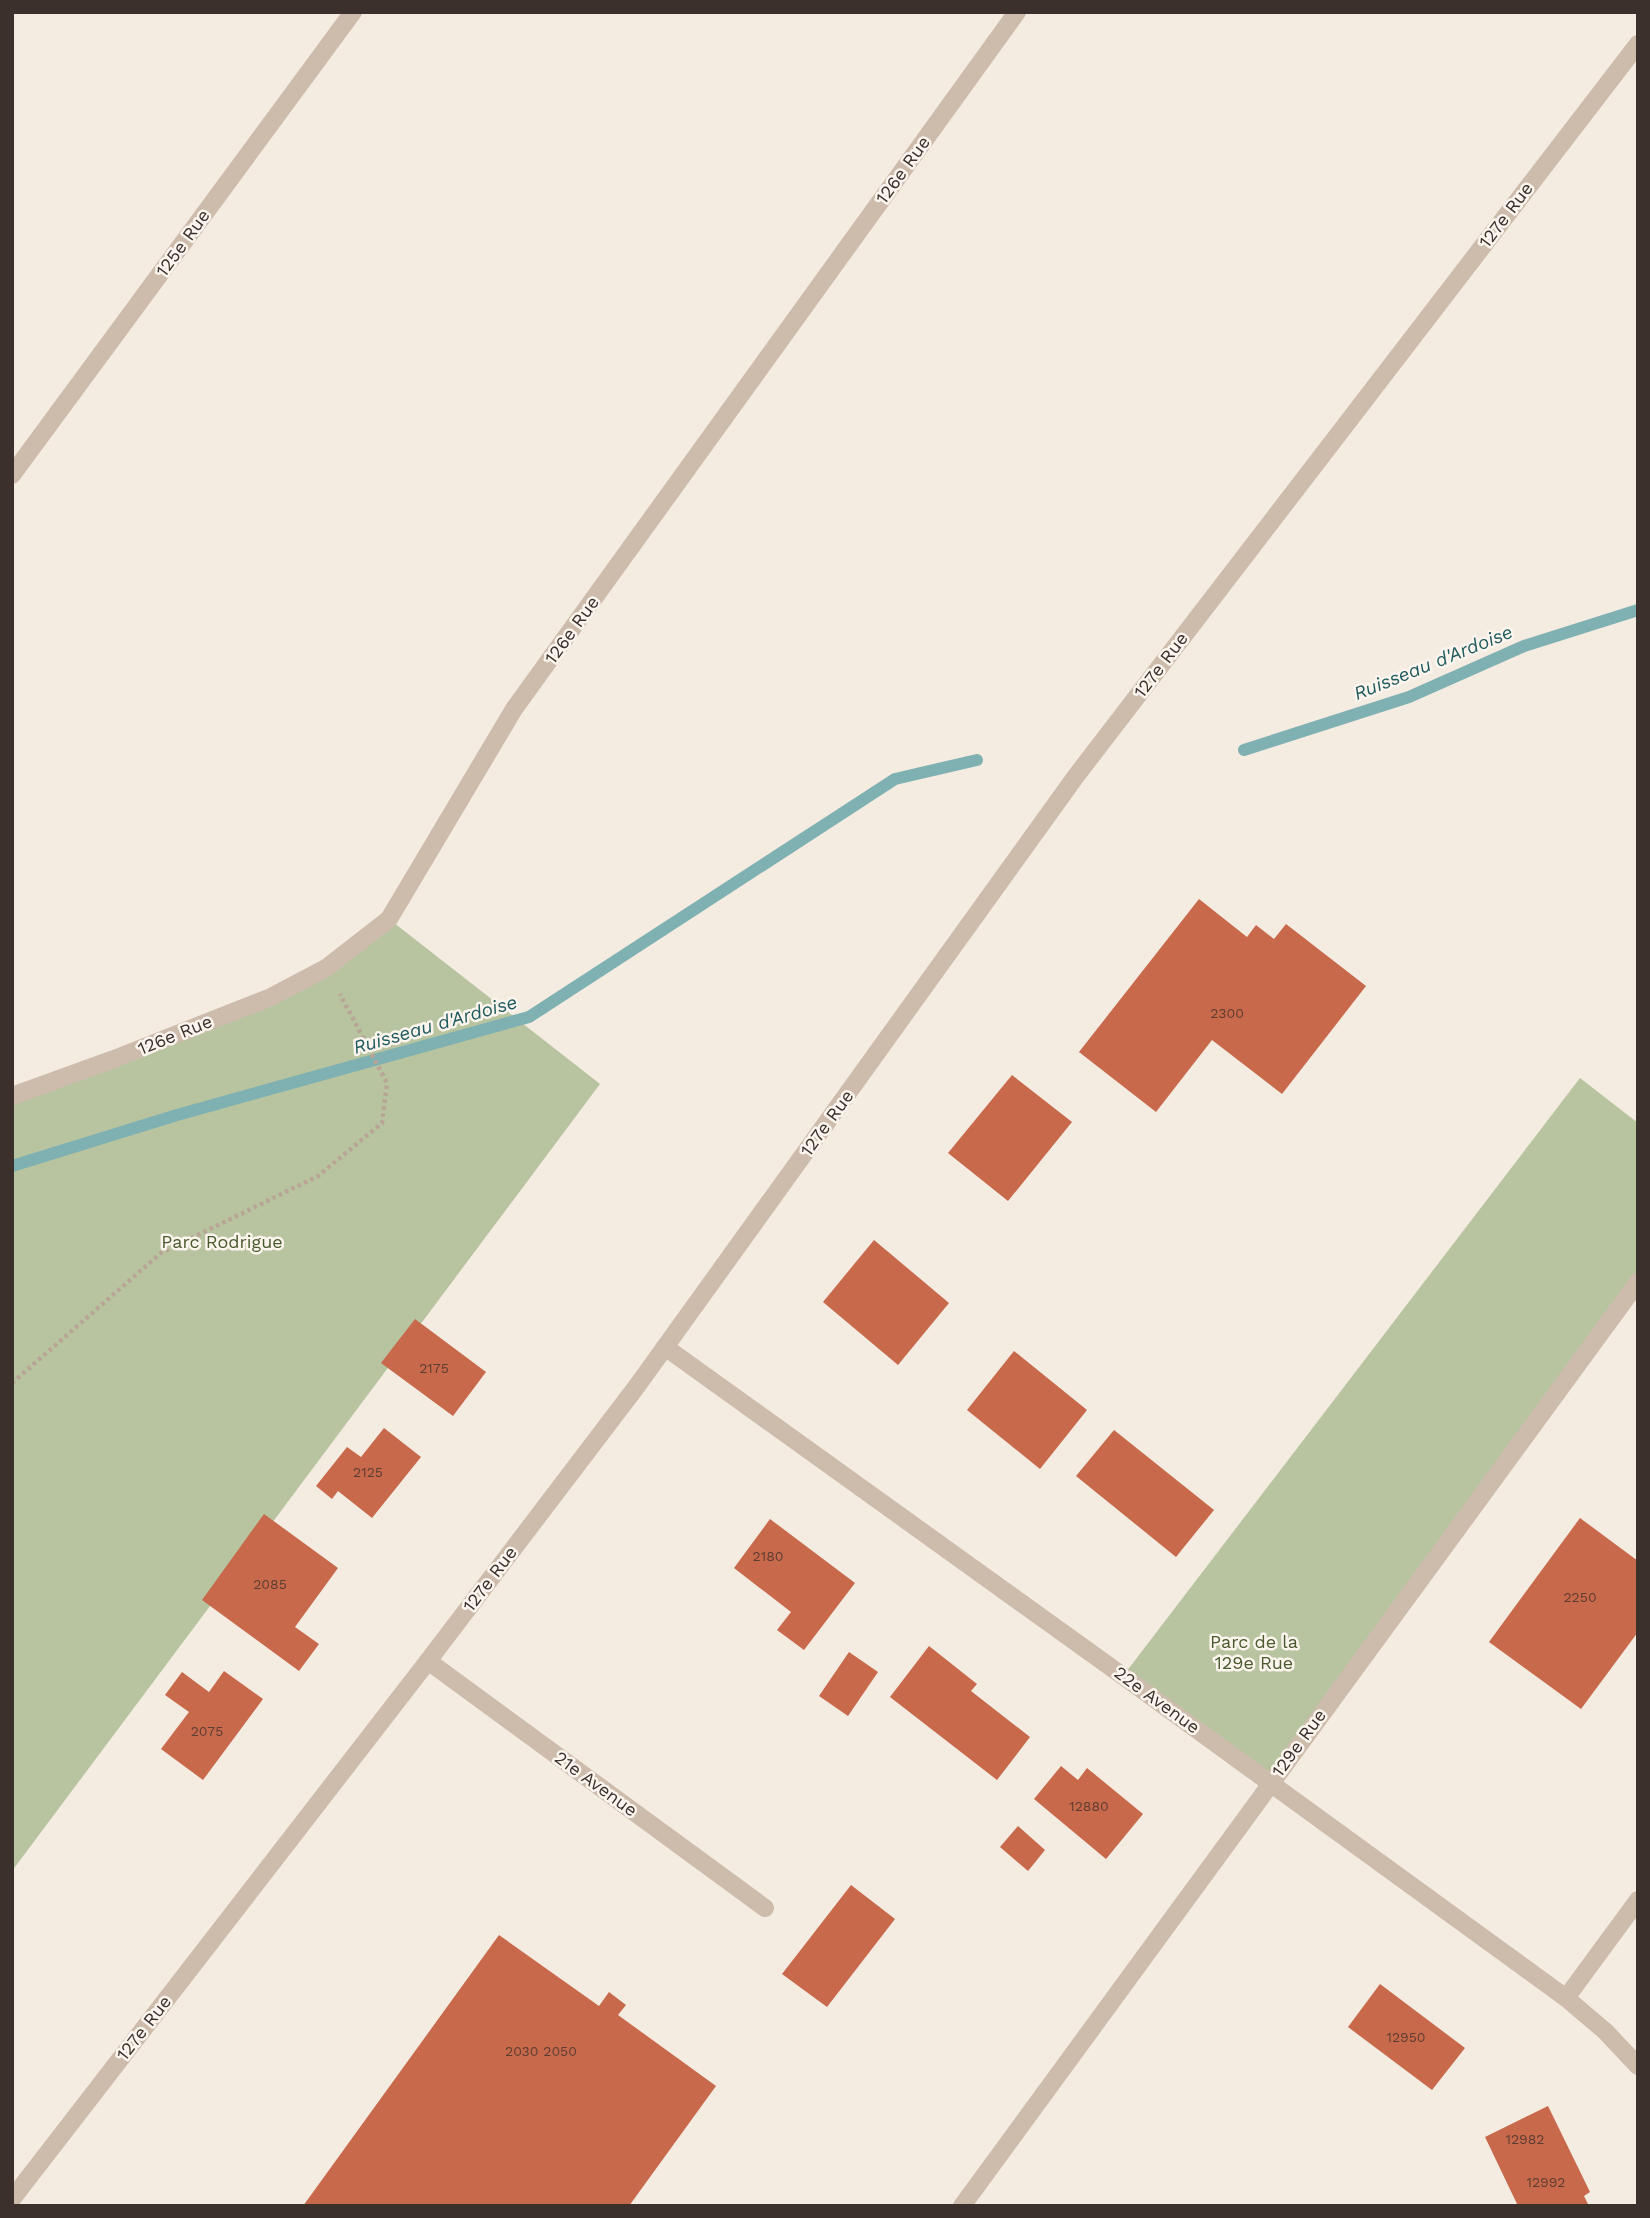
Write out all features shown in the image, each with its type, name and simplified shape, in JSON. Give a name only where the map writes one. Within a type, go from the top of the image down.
[{"type":"street","name":"125e Rue","points":[[12,475],[354,12]]},
{"type":"street","name":"126e Rue","points":[[12,1096],[271,997],[326,968],[389,919],[514,709],[1017,12]]},
{"type":"street","name":"127e Rue","points":[[12,2199],[428,1661],[665,1347],[1076,776],[1638,44]]},
{"type":"street","name":"129e Rue","points":[[962,2206],[1638,1282]]},
{"type":"street","name":"22e Avenue","points":[[665,1347],[1566,1998],[1605,2031],[1638,2066]]},
{"type":"street","name":"21e Avenue","points":[[428,1661],[765,1908]]},
{"type":"street","points":[[1566,1998],[1638,1900]]},
{"type":"path","points":[[12,1383],[160,1253],[318,1176],[382,1123],[387,1083],[326,968]]},
{"type":"green space","name":"Parc Rodrigue","points":[[389,919],[600,1084],[12,1871],[12,1096],[271,997]]},
{"type":"green space","name":"Parc de la 129e Rue","points":[[1580,1078],[1638,1123],[1638,1282],[1270,1783],[1123,1676]]},
{"type":"building","points":[[1199,899],[1247,937],[1256,925],[1274,939],[1286,924],[1366,986],[1282,1094],[1212,1040],[1156,1112],[1079,1052]]},
{"type":"building","points":[[1012,1075],[1072,1122],[1008,1201],[948,1153]]},
{"type":"building","points":[[874,1240],[949,1303],[898,1365],[823,1302]]},
{"type":"building","points":[[415,1319],[486,1372],[453,1416],[381,1363]]},
{"type":"building","points":[[1014,1351],[1087,1410],[1040,1469],[967,1410]]},
{"type":"building","points":[[384,1428],[421,1457],[372,1518],[338,1491],[332,1499],[316,1486],[347,1447],[361,1457]]},
{"type":"building","points":[[1114,1430],[1214,1510],[1176,1557],[1076,1476]]},
{"type":"building","points":[[264,1514],[338,1568],[295,1627],[319,1644],[299,1671],[202,1600]]},
{"type":"building","points":[[1580,1518],[1638,1561],[1638,1632],[1581,1709],[1489,1642]]},
{"type":"building","points":[[770,1519],[855,1583],[804,1650],[777,1630],[791,1612],[734,1568]]},
{"type":"building","points":[[929,1646],[977,1684],[971,1691],[1030,1737],[997,1780],[890,1697]]},
{"type":"building","points":[[849,1652],[878,1672],[848,1716],[819,1696]]},
{"type":"building","points":[[224,1671],[263,1699],[203,1780],[161,1749],[189,1712],[165,1695],[182,1672],[209,1692]]},
{"type":"building","points":[[1061,1766],[1078,1780],[1087,1768],[1143,1814],[1106,1859],[1034,1799]]},
{"type":"building","points":[[1018,1826],[1045,1850],[1028,1871],[1000,1847]]},
{"type":"building","points":[[851,1885],[895,1919],[827,2007],[782,1974]]},
{"type":"building","points":[[499,1935],[599,2006],[609,1992],[626,2005],[618,2015],[716,2086],[629,2206],[303,2206]]},
{"type":"building","points":[[1380,1984],[1465,2048],[1432,2090],[1348,2027]]},
{"type":"building","points":[[1548,2106],[1590,2192],[1584,2196],[1589,2206],[1518,2206],[1485,2137]]},
{"type":"waterway","name":"Ruisseau d'Ardoise","points":[[1244,750],[1409,697],[1524,646],[1638,610]]},
{"type":"waterway","name":"Ruisseau d'Ardoise","points":[[12,1166],[177,1115],[529,1017],[895,779],[977,760]]}]
